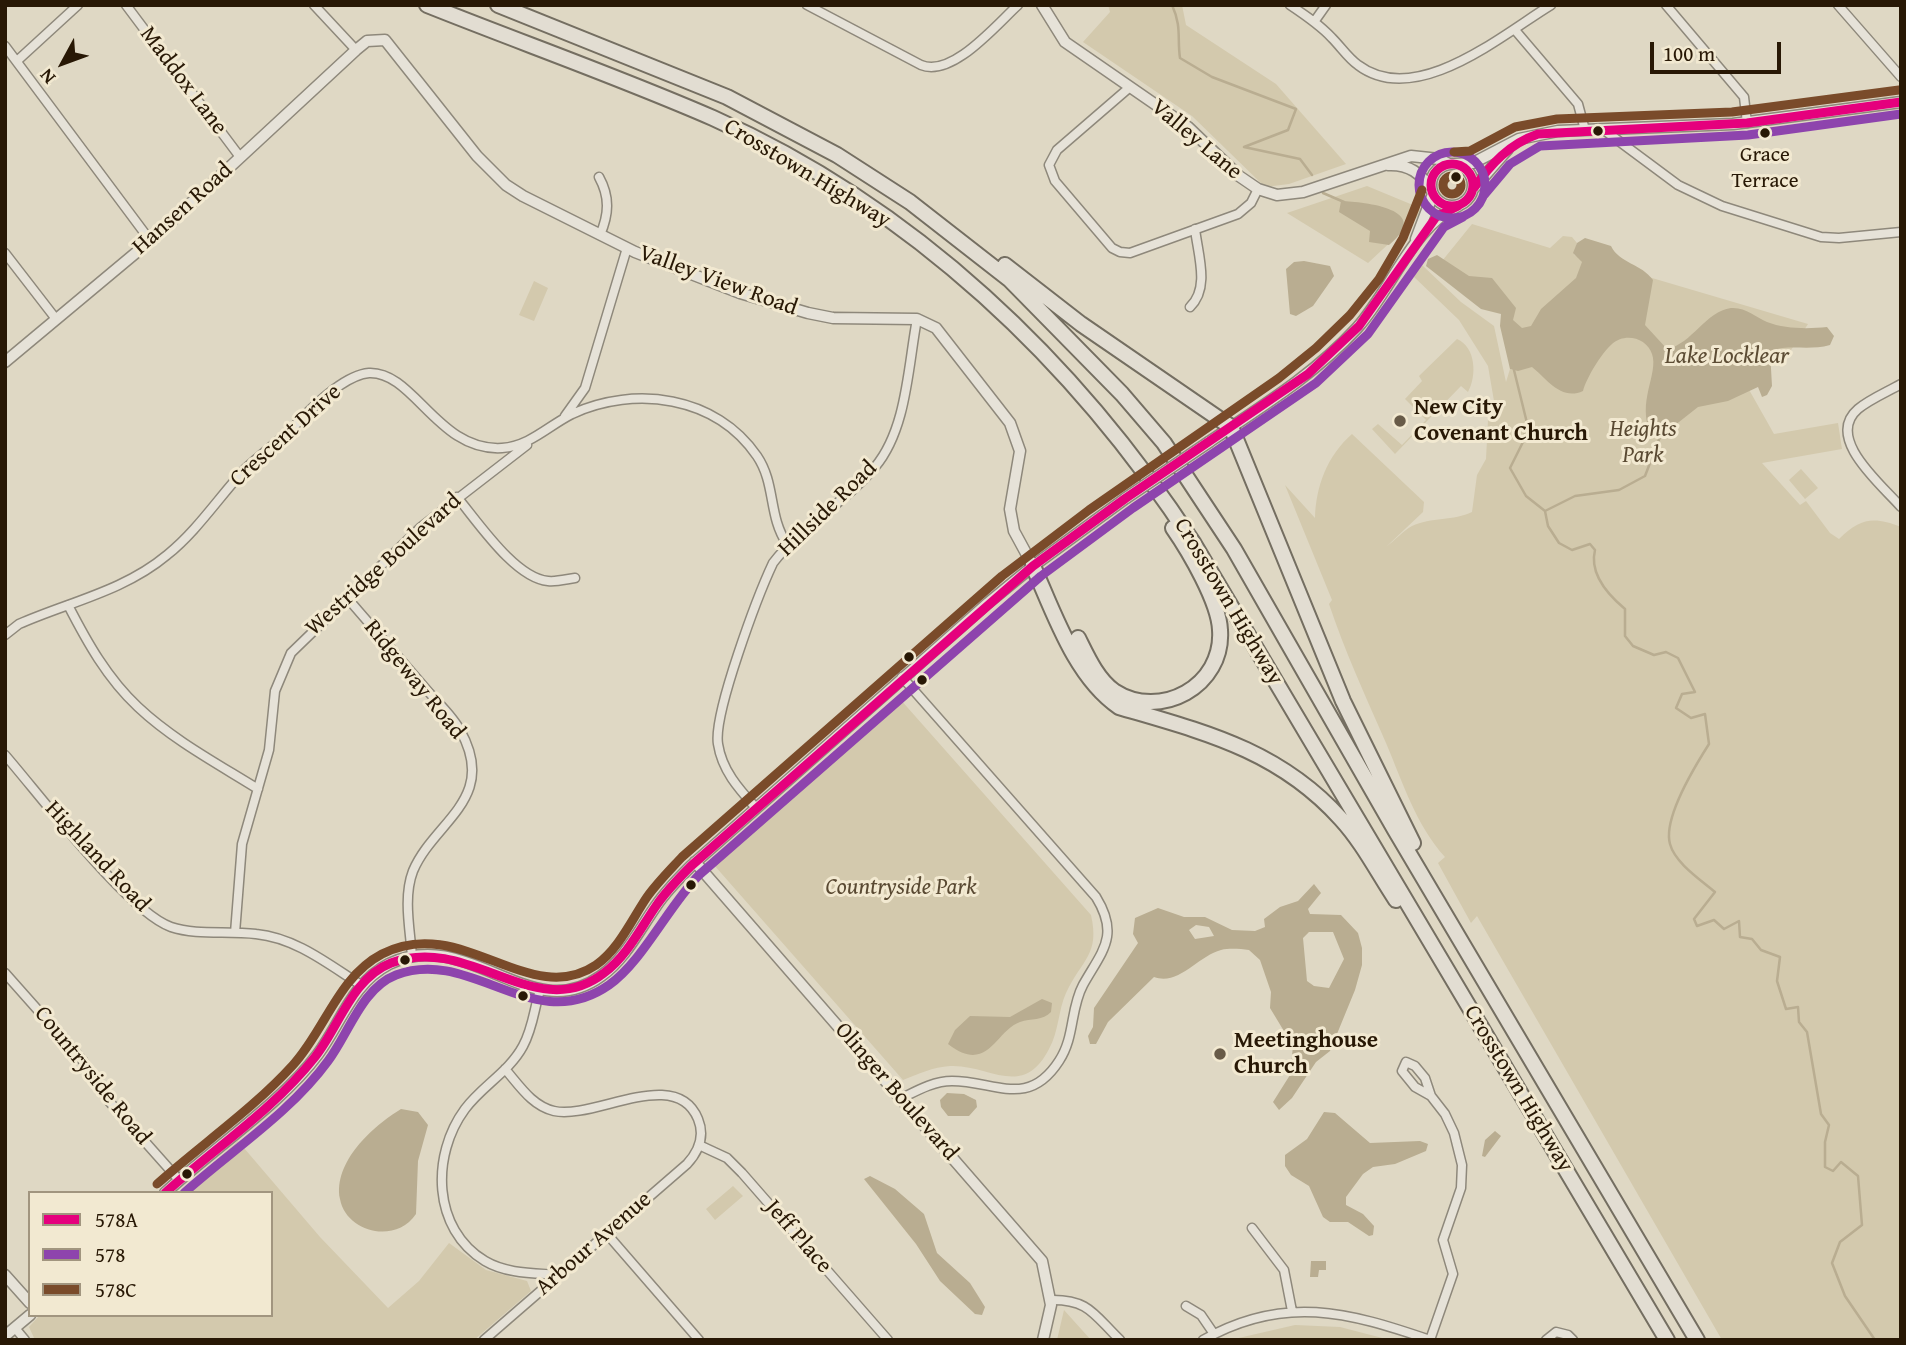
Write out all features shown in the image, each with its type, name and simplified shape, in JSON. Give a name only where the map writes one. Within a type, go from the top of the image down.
[{"type":"highway","name":"Crosstown Highway","points":[[427,5],[714,119],[858,200],[974,287],[1031,340],[1098,412],[1145,471],[1194,544],[1667,1340]]},
{"type":"highway","name":"Crosstown Highway","points":[[498,5],[727,97],[783,125],[910,202],[1031,299],[1122,394],[1164,443],[1234,549],[1448,920],[1697,1340]]},
{"type":"highway","points":[[910,202],[1025,279],[1081,324],[1231,427],[1343,701],[1448,920]]},
{"type":"highway","points":[[1033,566],[1050,586],[1101,678],[1116,692],[1150,701],[1169,700],[1194,688],[1213,667],[1221,633],[1215,608],[1177,533],[1098,412]]},
{"type":"highway","points":[[1033,566],[1080,664],[1108,700],[1119,707],[1227,739],[1287,771],[1343,821],[1463,995]]},
{"type":"street","points":[[18,60],[78,5]]},
{"type":"street","name":"Maddox Lane","points":[[126,5],[240,157]]},
{"type":"street","points":[[314,5],[356,50]]},
{"type":"street","points":[[807,5],[922,65],[938,68],[954,62],[1018,5]]},
{"type":"street","name":"Valley Lane","points":[[1042,5],[1065,42],[1188,127],[1239,176],[1258,190],[1277,195],[1303,192],[1411,156],[1424,156],[1452,164]]},
{"type":"street","points":[[1290,5],[1314,22],[1359,66],[1372,73],[1401,78],[1461,61],[1515,30],[1551,5]]},
{"type":"street","points":[[1314,22],[1326,5]]},
{"type":"street","points":[[1666,5],[1744,97],[1747,123]]},
{"type":"street","points":[[1838,5],[1901,77]]},
{"type":"street","points":[[1515,30],[1578,104],[1585,130]]},
{"type":"street","name":"Valley View Road","points":[[356,50],[375,38],[391,44],[477,156],[506,185],[627,248],[740,293],[796,310],[833,318],[918,319]]},
{"type":"street","points":[[5,46],[149,239]]},
{"type":"street","name":"Hansen Road","points":[[5,362],[149,239],[356,50]]},
{"type":"street","points":[[1130,87],[1057,150],[1049,165],[1055,181],[1120,253],[1130,253],[1245,211],[1258,190]]},
{"type":"street","points":[[1413,247],[1432,193],[1436,171],[1452,164],[1473,163],[1519,139],[1548,132],[1747,123],[1901,102]]},
{"type":"street","points":[[1604,130],[1678,185],[1722,206],[1821,237],[1839,238],[1901,232]]},
{"type":"street","points":[[167,1191],[304,1070],[361,985],[388,965],[412,956],[457,957],[513,982],[540,990],[574,988],[605,973],[623,953],[658,902],[695,862],[902,677],[1033,566],[1126,498],[1308,374],[1335,351],[1381,298],[1413,247],[1436,217],[1468,199],[1489,168],[1519,139]]},
{"type":"street","points":[[1452,164],[1467,169],[1474,188]]},
{"type":"street","name":"Valley Lane","points":[[1380,166],[1408,167],[1425,179],[1432,193]]},
{"type":"street","points":[[599,177],[607,191],[608,216],[600,234]]},
{"type":"street","points":[[1432,193],[1445,205],[1458,206]]},
{"type":"street","points":[[1190,307],[1198,299],[1202,288],[1195,229]]},
{"type":"street","name":"Westridge Boulevard","points":[[235,933],[238,866],[268,750],[275,691],[282,672],[304,638],[349,600],[395,551],[457,497],[548,429],[575,404],[585,388],[627,248]]},
{"type":"street","points":[[5,253],[56,319]]},
{"type":"street","points":[[918,319],[936,328],[1010,423],[1020,451],[1012,489],[1012,520],[1014,531],[1033,566]]},
{"type":"street","name":"Hillside Road","points":[[755,808],[727,772],[717,741],[718,725],[766,578],[787,544],[867,475],[886,451],[900,413],[918,319]]},
{"type":"street","name":"Crescent Drive","points":[[5,635],[19,624],[131,580],[169,554],[260,455],[305,414],[355,377],[378,373],[389,377],[453,435],[477,445],[502,448],[519,445],[591,406],[614,400],[662,399],[708,413],[743,438],[757,455],[767,473],[776,528],[787,544]]},
{"type":"street","points":[[1901,384],[1858,409],[1852,416],[1847,433],[1856,456],[1901,507]]},
{"type":"street","points":[[457,497],[514,564],[527,573],[551,582],[575,578]]},
{"type":"street","name":"Ridgeway Road","points":[[349,600],[459,728],[470,760],[468,792],[461,807],[419,859],[413,872],[408,902],[412,956]]},
{"type":"street","points":[[68,605],[100,663],[137,707],[183,742],[258,789]]},
{"type":"street","points":[[902,677],[1096,897],[1104,909],[1108,936],[1105,950],[1081,988],[1066,1048],[1047,1075],[1025,1089],[1012,1091],[954,1081],[941,1082],[902,1098]]},
{"type":"street","name":"Highland Road","points":[[5,755],[143,911],[171,927],[187,931],[278,938],[298,946],[361,985]]},
{"type":"street","name":"Olinger Boulevard","points":[[695,862],[1042,1261],[1050,1300],[1042,1340]]},
{"type":"street","name":"Countryside Road","points":[[5,973],[83,1061],[107,1099],[179,1180]]},
{"type":"street","points":[[540,990],[530,1033],[505,1069],[466,1108],[447,1144],[442,1165],[444,1205],[459,1238],[485,1261],[511,1270],[559,1275]]},
{"type":"street","points":[[505,1069],[538,1104],[564,1113],[653,1095],[676,1097],[694,1111],[701,1133],[699,1145]]},
{"type":"street","points":[[1203,1340],[1244,1321],[1292,1311],[1346,1314],[1430,1340],[1453,1274],[1443,1240],[1463,1177],[1454,1133],[1431,1097]]},
{"type":"street","name":"Arbour Avenue","points":[[484,1340],[496,1336],[559,1275],[687,1164],[699,1145]]},
{"type":"street","name":"Jeff Place","points":[[699,1145],[727,1158],[734,1165],[888,1340]]},
{"type":"street","points":[[1252,1228],[1284,1270],[1292,1311]]},
{"type":"street","points":[[607,1234],[699,1340]]},
{"type":"street","points":[[5,1275],[28,1301]]},
{"type":"street","points":[[1050,1300],[1072,1300],[1093,1309],[1120,1340]]},
{"type":"street","points":[[1186,1306],[1201,1315],[1214,1334]]},
{"type":"street","points":[[5,1336],[28,1317]]},
{"type":"street","points":[[15,1328],[25,1340]]},
{"type":"street","points":[[1546,1340],[1556,1332],[1568,1335],[1573,1340]]},
{"type":"green space","points":[[1108,5],[1182,5],[1186,25],[1276,84],[1346,164],[1289,184],[1265,187],[1192,116],[1083,42],[1110,12]]},
{"type":"green space","points":[[1367,186],[1425,210],[1368,263],[1287,213]]},
{"type":"green space","name":"Heights Park","points":[[1472,224],[1550,248],[1563,236],[1572,237],[1577,243],[1574,255],[1808,324],[1791,350],[1730,356],[1774,434],[1838,423],[1842,449],[1762,463],[1800,505],[1806,501],[1830,533],[1839,539],[1854,527],[1868,521],[1883,521],[1901,527],[1901,1340],[1722,1340],[1477,916],[1471,923],[1438,863],[1445,857],[1426,831],[1411,803],[1342,640],[1329,604],[1332,600],[1285,485],[1315,518],[1324,472],[1336,452],[1352,434],[1424,502],[1423,512],[1386,547],[1412,526],[1472,512],[1477,475],[1486,459],[1488,420],[1494,401],[1488,366],[1459,320],[1413,276],[1412,270],[1422,265],[1461,302],[1494,326],[1506,382],[1510,369],[1513,370],[1508,313],[1438,266]]},
{"type":"green space","points":[[534,281],[548,288],[534,321],[519,315]]},
{"type":"green space","points":[[1457,339],[1468,348],[1473,363],[1473,378],[1468,392],[1461,386],[1395,454],[1372,429],[1378,424],[1402,445],[1426,420],[1405,399],[1422,381],[1419,376]]},
{"type":"green space","points":[[1801,469],[1818,488],[1805,499],[1789,480]]},
{"type":"green space","name":"Countryside Park","points":[[900,699],[1091,915],[1093,939],[1088,956],[1066,993],[1049,1049],[1039,1064],[1028,1073],[1004,1076],[950,1066],[932,1069],[903,1080],[714,865]]},
{"type":"green space","points":[[238,1141],[320,1237],[388,1308],[419,1281],[449,1243],[486,1270],[527,1281],[531,1291],[474,1340],[35,1340],[29,1327],[38,1317],[273,1317],[273,1191],[180,1191]]},
{"type":"green space","points":[[733,1186],[743,1196],[715,1220],[706,1209]]},
{"type":"green space","points":[[1064,1310],[1091,1340],[1057,1340]]},
{"type":"green space","points":[[1295,1325],[1340,1327],[1390,1340],[1230,1340]]},
{"type":"water","points":[[1341,201],[1365,203],[1391,210],[1400,216],[1404,223],[1401,233],[1389,245],[1369,242],[1370,231],[1339,212]]},
{"type":"water","name":"Lake Locklear","points":[[1585,238],[1611,246],[1619,256],[1643,270],[1653,280],[1645,325],[1667,349],[1684,341],[1714,315],[1731,308],[1746,311],[1781,326],[1827,327],[1834,336],[1830,345],[1770,351],[1772,386],[1767,395],[1762,397],[1758,387],[1728,401],[1698,407],[1660,437],[1651,434],[1647,422],[1647,400],[1653,362],[1649,348],[1641,341],[1635,338],[1617,340],[1599,360],[1583,391],[1561,391],[1532,367],[1518,371],[1510,369],[1500,326],[1501,314],[1481,309],[1426,266],[1428,259],[1437,255],[1469,276],[1492,278],[1516,308],[1513,320],[1522,328],[1531,326],[1541,309],[1576,278],[1582,262],[1573,253],[1577,243]]},
{"type":"water","points":[[1294,262],[1330,266],[1334,276],[1313,306],[1296,316],[1290,314],[1286,269]]},
{"type":"water","points":[[1314,884],[1321,893],[1308,909],[1310,914],[1341,915],[1358,933],[1362,948],[1362,965],[1355,990],[1330,1051],[1316,1062],[1292,1098],[1279,1110],[1273,1102],[1290,1075],[1293,1046],[1270,1008],[1271,992],[1260,960],[1249,950],[1221,950],[1180,974],[1163,979],[1154,977],[1108,1022],[1096,1044],[1090,1044],[1088,1036],[1093,1027],[1094,1008],[1138,943],[1133,934],[1135,918],[1158,908],[1184,917],[1205,917],[1232,930],[1255,931],[1265,927],[1264,919],[1280,907],[1298,901]],"holes":[[[1196,925],[1209,927],[1214,936],[1195,939],[1189,930]],[[1309,932],[1333,932],[1344,959],[1329,988],[1314,986],[1307,981],[1303,938]]]},
{"type":"water","points":[[1042,999],[1052,1003],[1051,1012],[1044,1017],[1020,1022],[1011,1027],[982,1053],[973,1055],[948,1044],[955,1030],[970,1016],[1010,1017]]},
{"type":"water","points":[[947,1093],[964,1094],[976,1100],[977,1107],[969,1116],[948,1116],[941,1107],[940,1100]]},
{"type":"water","points":[[401,1109],[418,1112],[428,1125],[418,1161],[416,1214],[407,1224],[396,1229],[384,1232],[372,1230],[351,1220],[340,1199],[339,1185],[357,1146]]},
{"type":"water","points":[[1324,1112],[1335,1113],[1370,1143],[1420,1141],[1428,1144],[1426,1151],[1395,1164],[1373,1167],[1363,1174],[1346,1197],[1346,1205],[1363,1214],[1374,1226],[1373,1235],[1369,1236],[1348,1222],[1330,1222],[1323,1217],[1309,1186],[1291,1175],[1285,1166],[1285,1155],[1307,1139]]},
{"type":"water","points":[[1495,1131],[1501,1136],[1485,1157],[1482,1156],[1485,1140]]},
{"type":"water","points":[[870,1176],[895,1189],[924,1214],[937,1253],[970,1283],[985,1307],[982,1315],[975,1314],[940,1281],[916,1244],[864,1179]]},
{"type":"water","points":[[1311,1261],[1326,1261],[1326,1270],[1319,1270],[1318,1277],[1310,1277]]},
{"type":"waterway","points":[[1172,5],[1178,26],[1180,58],[1212,77],[1296,109],[1288,130],[1244,147],[1300,159],[1312,175]]},
{"type":"waterway","points":[[1323,193],[1344,202]]},
{"type":"waterway","points":[[1513,366],[1527,423],[1523,442],[1510,468],[1526,496],[1545,511],[1548,526],[1559,543],[1572,550],[1590,544],[1595,550],[1597,575],[1606,590],[1625,609],[1625,636],[1633,646],[1654,655],[1666,652],[1678,658],[1695,692],[1682,694],[1676,708],[1691,718],[1705,714],[1709,744],[1676,807],[1669,833],[1670,844],[1677,858],[1715,892],[1694,919],[1697,926],[1714,920],[1724,929],[1739,921],[1740,937],[1752,939],[1761,950],[1780,957],[1777,981],[1786,1009],[1798,1007],[1799,1022],[1807,1032],[1821,1114],[1829,1125],[1825,1142],[1825,1167],[1833,1171],[1841,1162],[1858,1176],[1862,1225],[1840,1242],[1832,1263],[1845,1296],[1875,1340]]},
{"type":"waterway","points":[[1545,511],[1575,496],[1619,490],[1645,476],[1660,437]]},
{"type":"transit line","name":"578C","points":[[1454,152],[1470,151],[1515,127],[1557,119],[1732,112],[1899,90]]},
{"type":"transit line","name":"578A","points":[[1474,188],[1502,156],[1518,143],[1538,134],[1747,123],[1901,102]]},
{"type":"transit line","name":"578","points":[[1484,195],[1510,164],[1540,146],[1748,135],[1901,114]]},
{"type":"transit line","name":"578","points":[[1445,152],[1459,152],[1471,157],[1480,166],[1485,185],[1483,198],[1476,209],[1459,218],[1445,218],[1433,213],[1424,204],[1419,192],[1419,178],[1424,166],[1433,157],[1445,152]]},
{"type":"transit line","name":"578A","points":[[1452,164],[1467,170],[1473,185],[1467,200],[1452,206],[1437,200],[1431,185],[1437,170],[1452,164]]},
{"type":"transit line","name":"578C","points":[[1452,176],[1458,179],[1461,185],[1458,191],[1452,194],[1446,191],[1443,185],[1446,179],[1452,176]]},
{"type":"transit line","name":"578C","points":[[157,1184],[278,1081],[304,1051],[354,976],[382,954],[411,945],[439,945],[546,976],[571,976],[596,965],[612,951],[651,892],[682,857],[1002,576],[1089,510],[1279,378],[1316,348],[1350,315],[1379,279],[1403,238],[1422,190]]},
{"type":"transit line","name":"578A","points":[[167,1191],[243,1128],[299,1076],[324,1045],[356,991],[378,970],[391,963],[420,957],[448,959],[528,985],[553,990],[579,987],[604,973],[626,950],[664,895],[691,866],[1033,566],[1126,498],[1308,374],[1359,326],[1436,217],[1458,206]]},
{"type":"transit line","name":"578","points":[[186,1191],[296,1098],[336,1050],[365,1001],[384,981],[396,975],[424,969],[451,972],[528,997],[554,1002],[581,999],[609,985],[633,963],[676,902],[699,875],[1041,576],[1133,508],[1316,383],[1368,334],[1444,227],[1463,217]]},
{"type":"place","name":"Grace Terrace","points":[[1765,133]]},
{"type":"place","name":"New City Covenant Church","points":[[1400,421]]},
{"type":"place","name":"Meetinghouse Church","points":[[1220,1054]]}]
